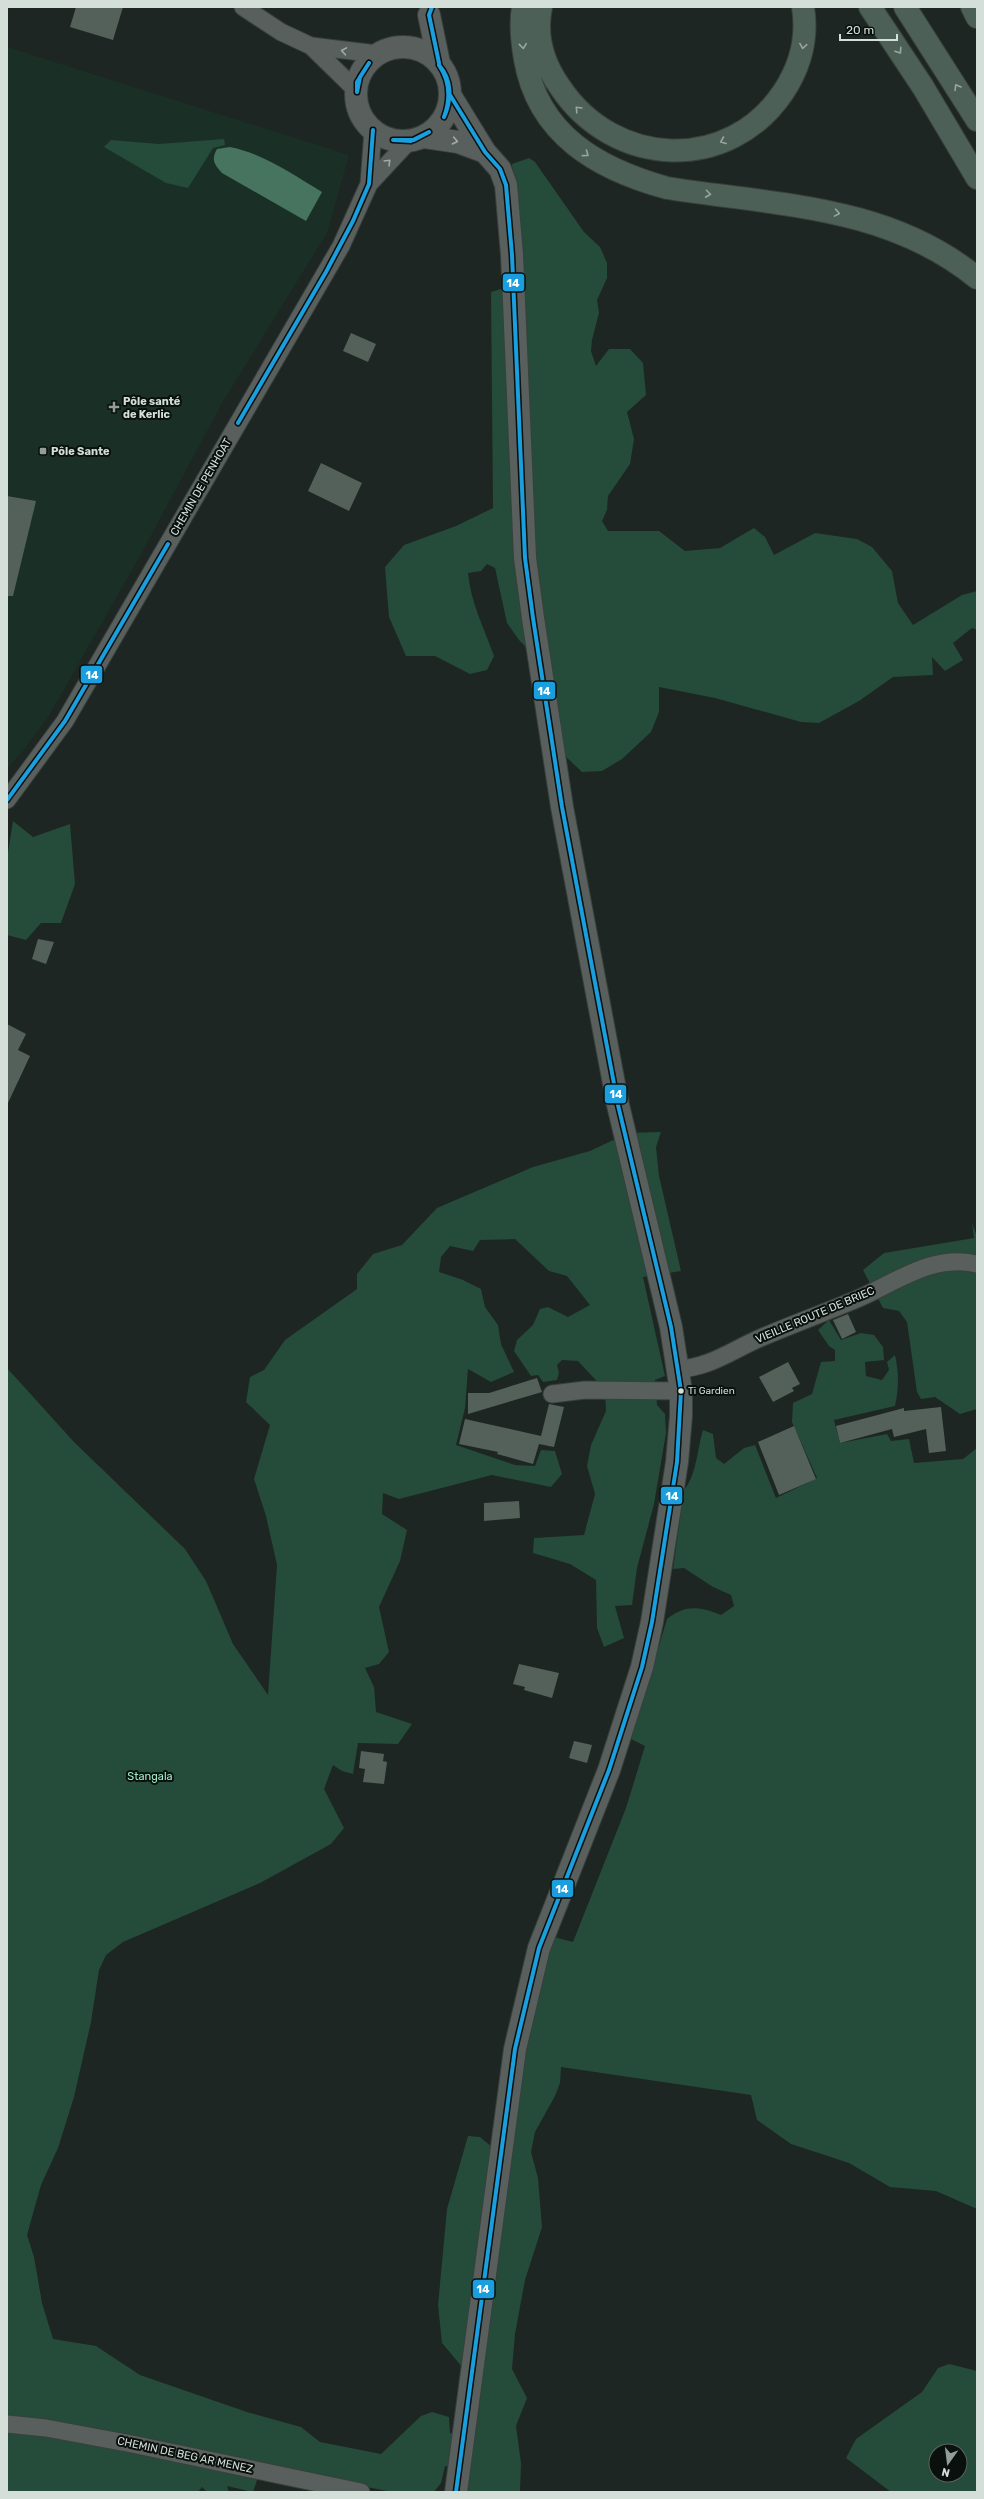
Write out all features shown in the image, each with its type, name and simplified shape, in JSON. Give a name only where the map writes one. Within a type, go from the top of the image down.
[{"type":"highway","points":[[523,7],[522,29],[524,52],[537,99],[561,133],[594,159],[639,180],[667,188],[832,213],[897,230],[955,260],[977,278]]},
{"type":"highway","points":[[541,7],[539,31],[546,64],[574,105],[592,124],[612,137],[640,147],[660,151],[684,151],[706,147],[740,133],[763,116],[776,102],[796,68],[802,52],[805,34],[804,7]]},
{"type":"highway","points":[[870,7],[977,178]]},
{"type":"highway","points":[[905,7],[977,120]]},
{"type":"highway","points":[[972,7],[977,17]]},
{"type":"street","points":[[243,7],[281,32],[311,46],[377,54],[397,47],[408,47],[430,55],[439,63],[445,73],[450,96],[484,152],[500,169],[506,185],[513,263],[525,558],[562,807],[618,1105],[657,1263],[681,1391],[677,1462],[648,1645],[608,1770],[539,1948],[515,2049],[456,2492]]},
{"type":"street","points":[[408,47],[431,11]]},
{"type":"street","points":[[431,11],[439,63]]},
{"type":"street","points":[[311,46],[356,90]]},
{"type":"street","points":[[377,54],[363,70],[356,90],[357,105],[363,119],[373,130],[384,137],[396,141],[416,139],[458,142],[484,152]]},
{"type":"street","points":[[416,139],[443,120],[450,96]]},
{"type":"street","name":"CHEMIN DE PENHOAT","points":[[7,800],[49,746],[91,678],[347,234],[369,184],[373,130]]},
{"type":"street","name":"CHEMIN DE PENHOAT","points":[[369,184],[416,139]]},
{"type":"street","name":"VIEILLE ROUTE DE BRIEC","points":[[678,1369],[692,1368],[720,1358],[756,1340],[859,1298],[888,1282],[921,1269],[954,1262],[977,1264]]},
{"type":"street","points":[[552,1394],[584,1390],[681,1391]]},
{"type":"street","name":"CHEMIN DE BEG AR MENEZ","points":[[7,2424],[46,2428],[132,2444],[361,2492]]},
{"type":"shaded area","name":"Pôle santé de Kerlic","points":[[7,47],[349,155],[327,233],[222,403],[140,556],[50,714],[23,751],[7,768]]},
{"type":"shaded area","points":[[230,147],[254,154],[289,172],[322,192],[306,221],[222,173],[214,162],[214,156],[217,149]]},
{"type":"green space","points":[[224,139],[225,145],[213,148],[188,188],[166,183],[104,147],[111,140],[159,144]]},
{"type":"green space","points":[[529,158],[535,162],[584,232],[600,247],[607,263],[607,278],[597,300],[599,313],[592,340],[591,351],[596,366],[609,349],[630,349],[643,363],[646,395],[627,412],[634,439],[630,464],[608,496],[607,510],[602,521],[608,531],[659,531],[685,551],[720,548],[754,528],[765,537],[774,555],[815,533],[857,539],[872,547],[892,571],[898,603],[913,625],[962,595],[977,591],[977,630],[972,628],[953,643],[963,660],[945,671],[932,657],[933,675],[893,677],[859,701],[819,723],[801,722],[715,698],[659,687],[659,712],[651,732],[622,759],[602,771],[582,772],[564,755],[546,668],[519,640],[507,623],[495,568],[487,564],[481,571],[468,573],[475,605],[494,656],[487,670],[470,674],[435,656],[406,656],[389,617],[385,567],[404,545],[456,526],[493,508],[491,292],[521,283],[512,164]]},
{"type":"green space","points":[[13,821],[33,837],[70,824],[75,884],[61,923],[41,923],[26,940],[7,935],[7,859]]},
{"type":"green space","name":"Stangala","points":[[661,1132],[656,1147],[659,1176],[681,1271],[643,1277],[665,1376],[655,1380],[657,1405],[665,1414],[666,1433],[654,1504],[637,1568],[632,1605],[615,1606],[624,1638],[604,1647],[597,1628],[596,1580],[570,1564],[533,1553],[534,1538],[584,1535],[595,1494],[587,1466],[591,1445],[606,1411],[605,1390],[578,1361],[562,1360],[557,1365],[559,1373],[557,1380],[543,1382],[538,1375],[531,1376],[514,1351],[517,1340],[533,1325],[540,1309],[548,1307],[568,1317],[590,1305],[567,1276],[549,1271],[515,1239],[480,1240],[473,1251],[450,1246],[441,1257],[439,1272],[463,1280],[481,1289],[485,1307],[498,1325],[501,1344],[514,1372],[491,1382],[468,1369],[465,1408],[456,1445],[515,1465],[535,1466],[541,1450],[555,1451],[562,1474],[551,1487],[492,1475],[399,1499],[383,1493],[382,1514],[407,1530],[400,1561],[379,1607],[389,1652],[379,1664],[365,1668],[374,1687],[376,1712],[412,1724],[398,1744],[358,1743],[353,1774],[342,1771],[333,1765],[324,1789],[344,1828],[331,1844],[260,1883],[123,1942],[106,1955],[99,1970],[91,2022],[74,2097],[58,2148],[41,2185],[27,2235],[34,2257],[42,2303],[53,2339],[96,2346],[140,2375],[247,2412],[301,2427],[320,2442],[381,2454],[421,2416],[432,2412],[449,2417],[450,2433],[470,2435],[478,2386],[442,2343],[438,2305],[447,2209],[468,2136],[480,2137],[505,2158],[537,1982],[554,1937],[573,1942],[626,1808],[645,1746],[631,1739],[667,1619],[680,1611],[693,1608],[706,1610],[721,1615],[734,1606],[731,1595],[713,1587],[684,1568],[673,1569],[684,1490],[692,1477],[703,1430],[713,1434],[716,1458],[724,1464],[744,1448],[755,1445],[776,1498],[817,1478],[792,1422],[793,1403],[812,1394],[821,1362],[835,1361],[835,1350],[829,1346],[818,1330],[829,1320],[841,1340],[861,1333],[874,1335],[883,1347],[884,1360],[865,1362],[866,1376],[882,1380],[889,1370],[887,1362],[895,1355],[898,1374],[898,1387],[895,1406],[834,1420],[840,1443],[887,1434],[891,1441],[909,1439],[914,1463],[963,1459],[977,1448],[977,2209],[936,2191],[890,2187],[849,2163],[791,2144],[757,2120],[751,2095],[561,2067],[560,2083],[555,2096],[535,2132],[531,2152],[538,2178],[542,2227],[525,2280],[515,2334],[512,2369],[527,2398],[516,2426],[521,2463],[520,2492],[466,2492],[469,2466],[445,2466],[441,2483],[434,2492],[392,2492],[347,2483],[258,2477],[253,2492],[227,2486],[229,2492],[207,2492],[202,2487],[198,2492],[7,2492],[7,1368],[74,1442],[185,1549],[206,1581],[233,1644],[268,1695],[277,1565],[266,1516],[254,1479],[270,1425],[246,1402],[250,1377],[264,1370],[285,1340],[357,1289],[357,1274],[373,1254],[402,1245],[437,1208],[533,1167],[590,1151],[628,1133]]},
{"type":"green space","points":[[972,1223],[977,1237],[977,1409],[960,1414],[935,1397],[921,1399],[917,1392],[907,1322],[899,1311],[883,1308],[863,1270],[884,1253],[974,1238]]},
{"type":"green space","points":[[949,2364],[977,2371],[977,2492],[891,2492],[846,2458],[856,2439],[922,2392],[938,2368]]},
{"type":"building","points":[[76,7],[123,7],[113,40],[70,27]]},
{"type":"building","points":[[351,333],[376,344],[368,362],[343,351]]},
{"type":"building","points":[[321,463],[362,483],[349,511],[308,491]]},
{"type":"building","points":[[7,496],[36,501],[13,596],[7,596]]},
{"type":"building","points":[[38,939],[54,942],[46,964],[32,959]]},
{"type":"building","points":[[7,1024],[26,1034],[18,1050],[30,1056],[7,1105]]},
{"type":"building","points":[[848,1314],[856,1332],[842,1339],[833,1320]]},
{"type":"building","points":[[788,1362],[800,1384],[792,1388],[794,1391],[773,1402],[759,1377]]},
{"type":"building","points":[[537,1378],[542,1392],[468,1414],[468,1393],[489,1393]]},
{"type":"building","points":[[549,1404],[564,1407],[554,1447],[539,1444],[533,1464],[497,1454],[498,1452],[459,1444],[465,1419],[541,1436]]},
{"type":"building","points":[[941,1407],[946,1451],[929,1453],[926,1429],[894,1437],[892,1429],[840,1443],[836,1426],[904,1408],[904,1411]]},
{"type":"building","points":[[794,1426],[816,1479],[779,1495],[758,1442]]},
{"type":"building","points":[[519,1501],[520,1518],[484,1521],[484,1503]]},
{"type":"building","points":[[519,1664],[559,1673],[552,1698],[524,1690],[525,1687],[513,1684]]},
{"type":"building","points":[[574,1741],[592,1745],[587,1763],[569,1758]]},
{"type":"building","points":[[361,1751],[384,1754],[383,1761],[387,1762],[384,1784],[363,1782],[365,1769],[359,1768]]},
{"type":"transit line","name":"14","points":[[432,7],[429,15],[439,63]]},
{"type":"transit line","name":"14","points":[[357,92],[357,82],[369,63]]},
{"type":"transit line","name":"14","points":[[357,92],[360,77],[369,63]]},
{"type":"transit line","name":"14","points":[[439,65],[446,77],[449,90],[447,110],[444,117]]},
{"type":"transit line","name":"14","points":[[439,65],[443,71],[448,90],[448,103],[444,117]]},
{"type":"transit line","name":"14","points":[[450,95],[485,152],[500,169],[506,185],[512,255],[525,558],[533,618],[562,807],[618,1105],[671,1327],[681,1391],[677,1462],[652,1622],[642,1667],[609,1770],[539,1948],[515,2049],[456,2492]]},
{"type":"transit line","name":"14","points":[[238,423],[326,272],[353,221],[369,184],[373,130]]},
{"type":"transit line","name":"14","points":[[393,140],[411,141],[429,132]]},
{"type":"transit line","name":"14","points":[[393,140],[414,140],[429,132]]},
{"type":"transit line","name":"14","points":[[7,800],[65,721],[168,544]]},
{"type":"place","name":"Pôle santé de Kerlic","points":[[114,407]]},
{"type":"place","name":"Pôle Sante","points":[[43,451]]},
{"type":"place","name":"Ti Gardien","points":[[681,1391]]}]
